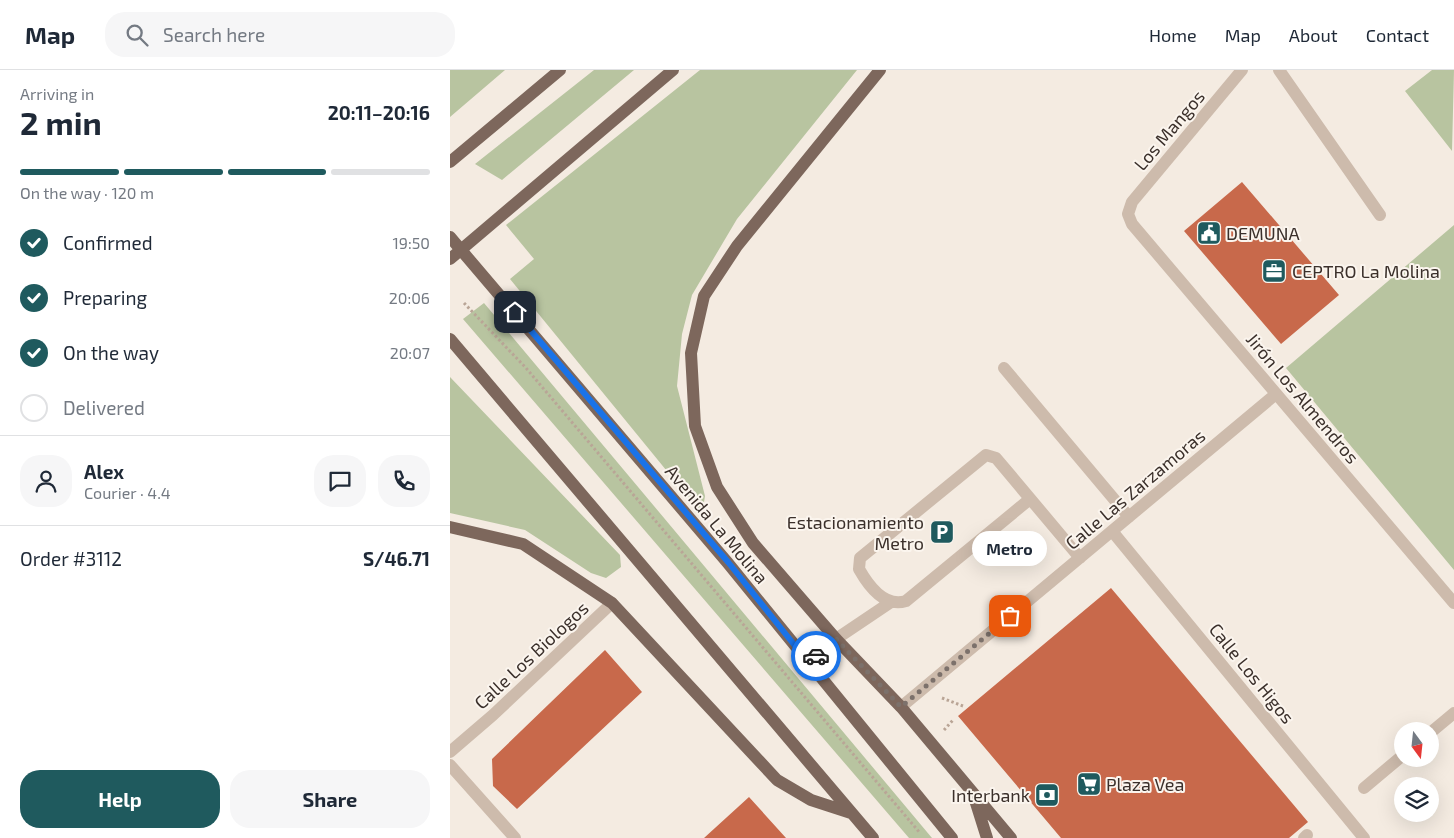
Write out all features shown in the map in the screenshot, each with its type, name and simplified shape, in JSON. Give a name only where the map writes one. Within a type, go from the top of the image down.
[{"type":"main road","points":[[450,162],[560,70]]},
{"type":"main road","points":[[450,259],[673,70]]},
{"type":"main road","points":[[880,70],[737,246],[704,296],[691,353],[695,426],[717,487],[753,543],[836,639],[901,707],[1011,838]]},
{"type":"main road","name":"Avenida La Molina","points":[[450,237],[728,562],[952,838]]},
{"type":"main road","points":[[450,339],[873,838]]},
{"type":"main road","points":[[450,527],[523,544],[612,603],[777,780],[804,796],[851,813]]},
{"type":"main road","points":[[808,662],[836,639]]},
{"type":"main road","points":[[973,793],[987,838]]},
{"type":"street","name":"Los Mangos","points":[[1128,214],[1132,202],[1242,70]]},
{"type":"street","points":[[1278,70],[1380,215]]},
{"type":"street","name":"Jirón Los Almendros","points":[[1128,214],[1132,224],[1454,603]]},
{"type":"street","points":[[1004,368],[1129,517]]},
{"type":"street","name":"Calle Las Zarzamoras","points":[[901,707],[1276,394]]},
{"type":"street","points":[[891,602],[883,598],[863,576],[859,568],[860,558],[986,455],[996,458],[1080,558]]},
{"type":"street","points":[[836,639],[891,602],[906,601],[1030,499]]},
{"type":"street","name":"Calle Los Higos","points":[[1112,531],[1364,838]]},
{"type":"street","name":"Calle Los Biologos","points":[[450,752],[494,715],[612,603]]},
{"type":"street","points":[[1439,726],[1454,713]]},
{"type":"street","points":[[1364,788],[1394,763]]},
{"type":"street","points":[[450,765],[516,838]]},
{"type":"path","points":[[464,303],[526,368],[924,838]]},
{"type":"path","points":[[938,696],[963,706]]},
{"type":"path","points":[[941,733],[954,720]]},
{"type":"green space","points":[[450,70],[505,70],[450,117]]},
{"type":"green space","points":[[594,70],[634,70],[502,180],[475,164]]},
{"type":"green space","points":[[700,70],[857,70],[737,219],[692,295],[682,334],[677,386],[705,496],[702,514],[510,279],[534,259],[506,225]]},
{"type":"green space","points":[[1432,70],[1454,70],[1452,151],[1405,91]]},
{"type":"green space","points":[[1454,225],[1454,570],[1286,368]]},
{"type":"green space","points":[[484,303],[932,838],[909,838],[463,319]]},
{"type":"green space","points":[[450,377],[620,555],[621,567],[606,578],[591,573],[525,530],[450,513]]},
{"type":"building","points":[[1242,182],[1339,295],[1281,344],[1184,231]]},
{"type":"building","points":[[1111,588],[1308,822],[1289,838],[1061,838],[958,716]]},
{"type":"building","points":[[605,650],[642,692],[517,809],[493,786],[492,759]]},
{"type":"building","points":[[749,797],[786,838],[704,838]]},
{"type":"way so far","points":[[816,656],[836,639],[901,707],[1010,616]]},
{"type":"place","name":"DEMUNA","points":[[1209,233]]},
{"type":"place","name":"CEPTRO La Molina","points":[[1274,271]]},
{"type":"place","name":"Estacionamiento Metro","points":[[942,532]]},
{"type":"place","name":"Metro","points":[[1010,616]]},
{"type":"place","name":"Plaza Vea","points":[[1089,784]]},
{"type":"place","name":"Interbank","points":[[1047,795]]},
{"type":"route","points":[[515,312],[728,562],[808,662],[816,656]]}]
